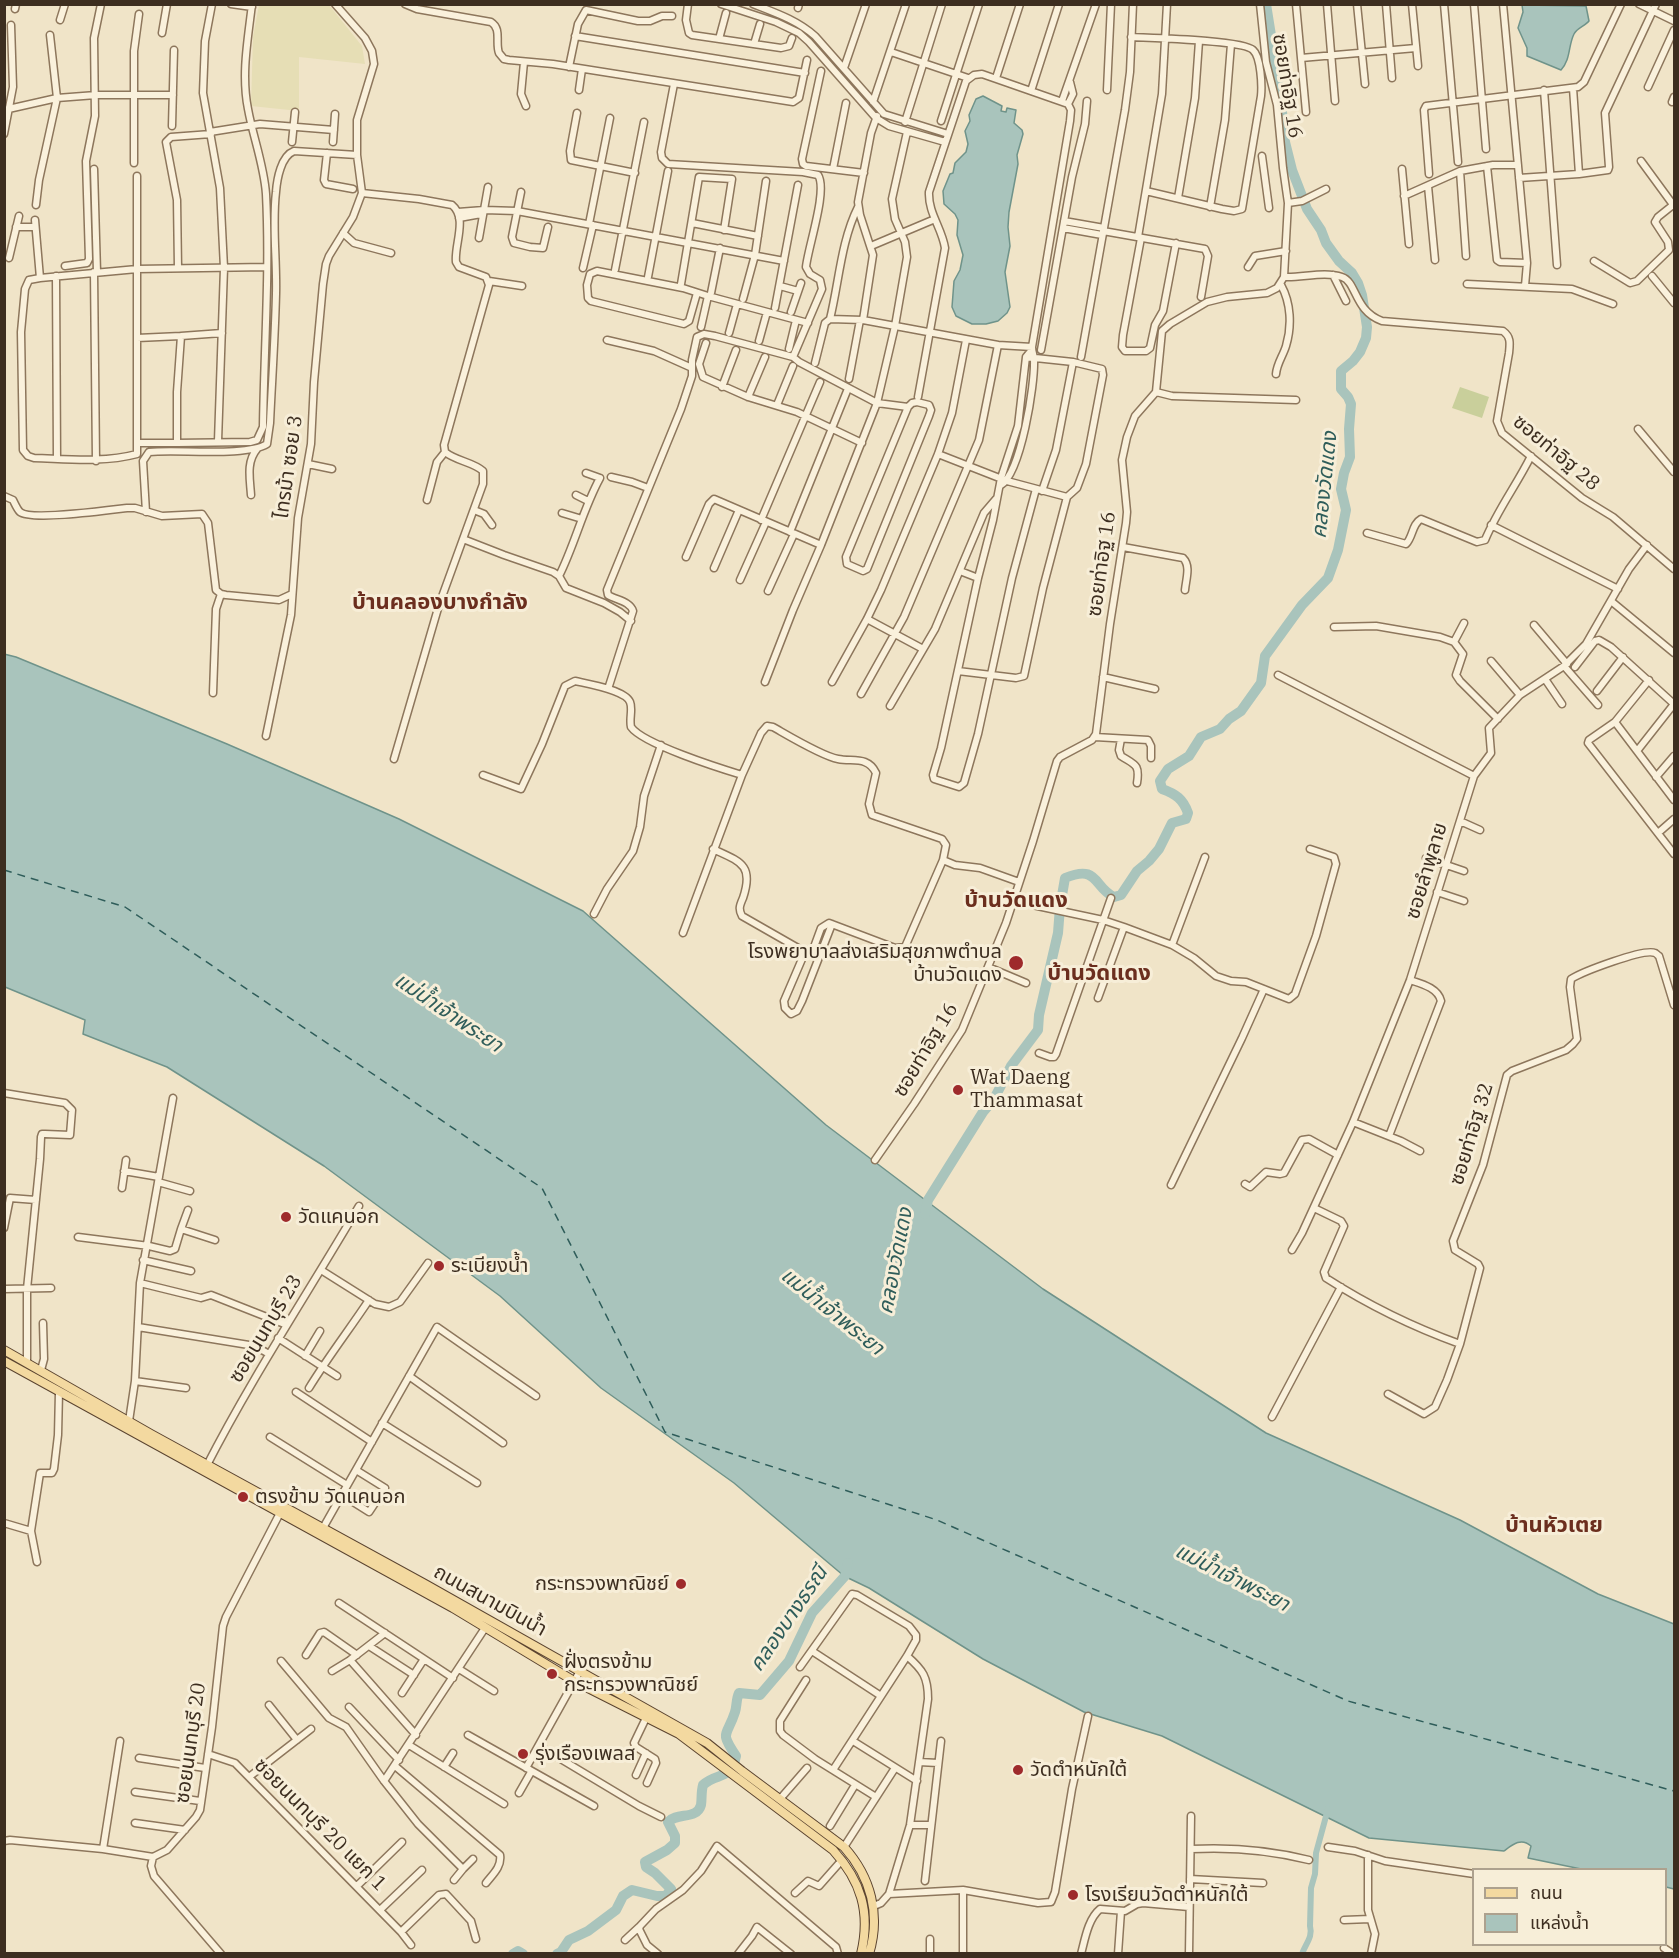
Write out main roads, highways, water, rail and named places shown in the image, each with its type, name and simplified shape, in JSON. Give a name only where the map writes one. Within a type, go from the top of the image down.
[{"type":"main road","name":"ถนนสนามบินน้ำ","points":[[4,1350],[129,1421],[280,1513],[453,1608],[574,1681],[680,1734],[728,1765],[833,1850],[855,1878],[865,1913],[865,1934],[861,1953]]},
{"type":"main road","name":"ถนนสนามบินน้ำ","points":[[4,1361],[59,1392],[323,1528],[689,1731],[707,1743],[728,1765]]},
{"type":"main road","name":"ถนนสนามบินน้ำ","points":[[740,1774],[780,1799],[844,1847],[861,1869],[874,1906],[874,1935],[869,1953]]},
{"type":"water","points":[[1522,5],[1586,6],[1589,21],[1574,34],[1561,70],[1527,56],[1527,48],[1518,28],[1523,12]]},
{"type":"water","points":[[983,96],[1002,106],[1001,111],[1006,112],[1007,108],[1016,110],[1014,123],[1023,134],[1017,155],[1018,164],[1009,212],[1010,246],[1005,272],[1010,307],[998,321],[972,324],[956,316],[952,307],[954,281],[960,270],[963,255],[957,235],[958,220],[944,204],[943,191],[950,174],[953,173],[955,163],[966,152],[968,144],[965,131],[970,121],[969,115],[976,99]]},
{"type":"water","name":"แม่น้ำเจ้าพระยา","points":[[4,654],[227,744],[399,819],[583,911],[826,1125],[1043,1289],[1266,1433],[1460,1520],[1598,1594],[1674,1624],[1674,1889],[1667,1887],[1667,1868],[1576,1868],[1528,1858],[1531,1846],[1524,1842],[1510,1846],[1504,1851],[1369,1838],[1162,1736],[1084,1712],[983,1659],[869,1588],[844,1576],[734,1483],[601,1388],[500,1296],[324,1166],[167,1067],[83,1034],[85,1020],[5,987]]},
{"type":"waterway","name":"คลองวัดแดง","points":[[925,1214],[928,1200],[983,1112],[994,1099],[1011,1066],[1038,1030],[1039,1015],[1058,933],[1065,878],[1076,874],[1090,875],[1107,893],[1114,897],[1121,895],[1137,871],[1159,849],[1172,823],[1186,819],[1188,813],[1184,804],[1175,795],[1162,789],[1160,781],[1168,769],[1189,756],[1201,737],[1220,729],[1241,711],[1261,683],[1265,656],[1302,605],[1328,578],[1338,550],[1346,510],[1341,489],[1350,457],[1351,404],[1341,389],[1341,371],[1360,352],[1366,338],[1367,327],[1358,283],[1326,243],[1321,230],[1307,209],[1292,170],[1285,142],[1280,92],[1266,4]]},
{"type":"waterway","name":"คลองบางธรณี","points":[[557,1954],[569,1940],[588,1931],[616,1910],[623,1896],[632,1890],[666,1896],[671,1889],[646,1867],[645,1862],[675,1843],[675,1836],[668,1822],[699,1810],[703,1785],[731,1769],[736,1756],[726,1734],[735,1712],[739,1693],[760,1695],[789,1661],[812,1613],[845,1576],[848,1563]]},
{"type":"waterway","points":[[1302,1954],[1311,1933],[1311,1888],[1315,1874],[1316,1853],[1328,1809]]},
{"type":"waterway","name":"คลองบางธรณี","points":[[513,1954],[518,1951],[523,1954]]},
{"type":"place","name":"โรงพยาบาลส่งเสริมสุขภาพตำบล บ้านวัดแดง","points":[[1016,963]]},
{"type":"place","name":"Wat Daeng Thammasat","points":[[958,1090]]},
{"type":"place","name":"วัดแคนอก","points":[[286,1217]]},
{"type":"place","name":"ระเบียงน้ำ","points":[[439,1266]]},
{"type":"place","name":"ตรงข้าม วัดแคนอก","points":[[243,1497]]},
{"type":"place","name":"กระทรวงพาณิชย์","points":[[681,1584]]},
{"type":"place","name":"ฝั่งตรงข้าม กระทรวงพาณิชย์","points":[[552,1674]]},
{"type":"place","name":"รุ่งเรืองเพลส","points":[[523,1754]]},
{"type":"place","name":"วัดตำหนักใต้","points":[[1018,1770]]},
{"type":"place","name":"โรงเรียนวัดตำหนักใต้","points":[[1073,1895]]},
{"type":"district","name":"บ้านคลองบางกำลัง","points":[[440,603]]},
{"type":"district","name":"บ้านวัดแดง","points":[[1016,901]]},
{"type":"district","name":"บ้านวัดแดง","points":[[1099,974]]},
{"type":"district","name":"บ้านหัวเตย","points":[[1554,1526]]}]
